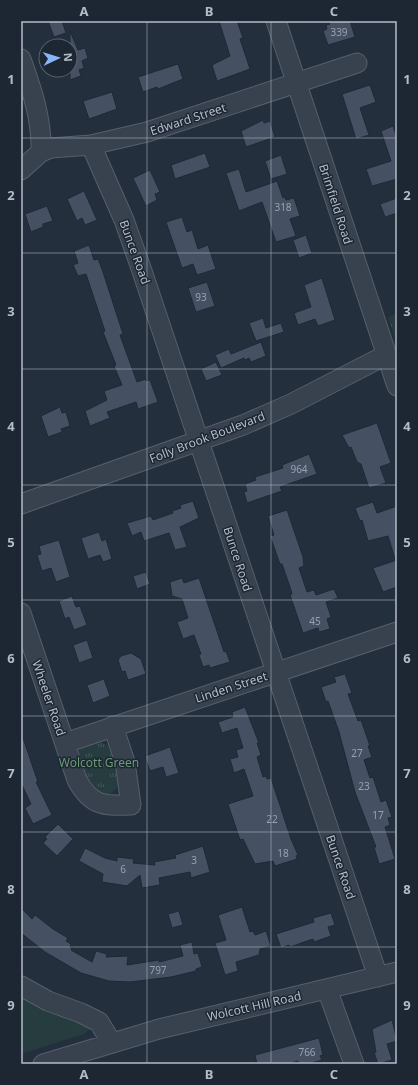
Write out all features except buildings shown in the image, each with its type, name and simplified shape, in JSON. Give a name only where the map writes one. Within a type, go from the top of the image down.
[{"type":"street","name":"Brimfield Road","points":[[276,21],[397,386]]},
{"type":"street","points":[[21,59],[38,111],[41,152]]},
{"type":"street","name":"Edward Street","points":[[21,170],[41,152],[57,147],[90,145],[153,130],[357,63]]},
{"type":"street","name":"Bunce Road","points":[[90,145],[131,238],[275,673],[378,977]]},
{"type":"street","name":"Folly Brook Boulevard","points":[[21,504],[199,442],[243,425],[291,404],[386,355]]},
{"type":"street","name":"Wheeler Road","points":[[21,613],[64,743],[77,780],[83,791],[91,799],[101,804],[131,805],[126,768],[113,726]]},
{"type":"street","name":"Linden Street","points":[[64,743],[397,632]]},
{"type":"street","name":"Wolcott Hill Road","points":[[43,1064],[111,1042],[397,972]]},
{"type":"street","points":[[21,986],[48,1001],[81,1013],[99,1022],[111,1042]]},
{"type":"street","points":[[327,989],[354,1064]]},
{"type":"green space","points":[[397,313],[397,343],[388,318]]},
{"type":"green space","name":"Wolcott Green","points":[[97,741],[112,747],[114,750],[120,783],[115,790],[108,795],[96,792],[85,776],[78,753],[81,747]]},
{"type":"green space","points":[[21,989],[90,1025],[89,1030],[84,1034],[21,1054]]}]
